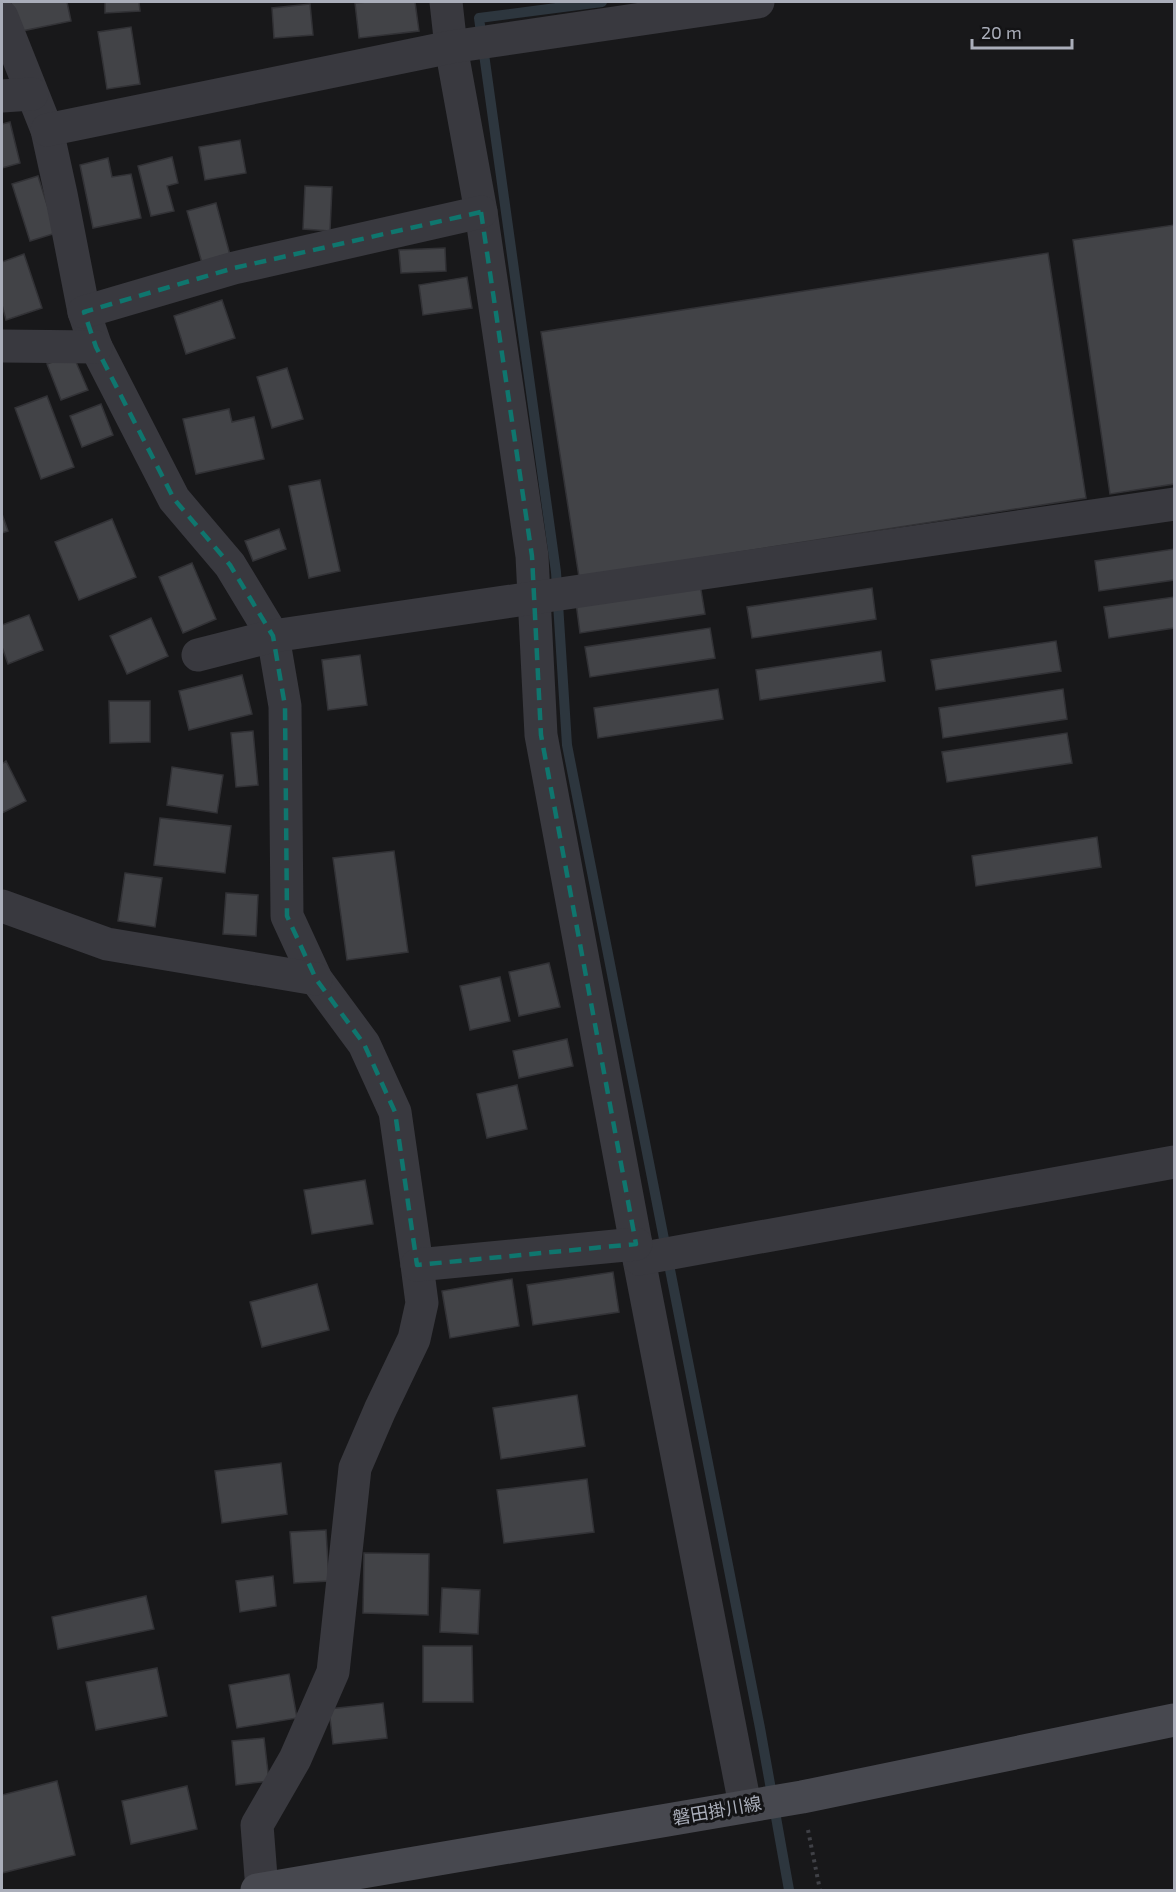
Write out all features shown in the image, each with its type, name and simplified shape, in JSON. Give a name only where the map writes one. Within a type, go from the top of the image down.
[{"type":"main road","name":"磐田掛川線","points":[[260,1890],[802,1797],[1174,1720]]},
{"type":"street","points":[[446,2],[451,48],[481,212],[532,556],[541,735],[637,1252],[745,1805]]},
{"type":"street","points":[[46,130],[451,48],[758,2]]},
{"type":"street","points":[[2,17],[17,95],[46,130],[84,312],[96,347],[174,499],[230,565],[273,636],[285,706],[287,916],[316,979],[364,1044],[395,1112],[417,1266],[422,1303],[414,1339],[355,1468],[333,1672],[295,1759],[257,1825],[260,1890]]},
{"type":"street","points":[[84,312],[234,268],[481,212]]},
{"type":"street","points":[[2,346],[96,347]]},
{"type":"street","points":[[198,655],[273,636],[1174,504]]},
{"type":"street","points":[[2,906],[107,944],[316,979]]},
{"type":"street","points":[[417,1266],[637,1252],[1174,1162]]},
{"type":"path","points":[[802,1797],[820,1890]]},
{"type":"highlighted area","points":[[481,212],[532,556],[541,735],[636,1244],[417,1265],[395,1112],[364,1044],[316,979],[287,916],[285,706],[273,636],[230,565],[174,499],[96,347],[84,312],[234,268]]},
{"type":"building","points":[[11,2],[67,2],[71,21],[17,32]]},
{"type":"building","points":[[105,2],[139,2],[140,11],[105,13]]},
{"type":"building","points":[[415,2],[419,31],[359,38],[355,3]]},
{"type":"building","points":[[310,4],[313,35],[274,38],[272,8]]},
{"type":"building","points":[[131,27],[140,84],[107,89],[98,32]]},
{"type":"building","points":[[10,122],[20,163],[2,168],[2,124]]},
{"type":"building","points":[[240,140],[246,173],[205,180],[199,147]]},
{"type":"building","points":[[172,157],[178,183],[167,186],[174,211],[151,216],[138,166]]},
{"type":"building","points":[[108,158],[112,177],[131,174],[141,218],[93,228],[80,165]]},
{"type":"building","points":[[38,176],[56,233],[30,241],[12,184]]},
{"type":"building","points":[[305,186],[332,187],[330,231],[303,229]]},
{"type":"building","points":[[216,203],[230,255],[202,263],[187,211]]},
{"type":"building","points":[[1174,225],[1174,484],[1110,494],[1073,240]]},
{"type":"building","points":[[445,248],[446,271],[401,273],[399,250]]},
{"type":"building","points":[[1048,253],[1086,498],[579,577],[541,332]]},
{"type":"building","points":[[24,254],[42,308],[6,320],[2,305],[2,262]]},
{"type":"building","points":[[467,277],[472,308],[423,315],[419,285]]},
{"type":"building","points":[[222,300],[235,338],[186,354],[174,316]]},
{"type":"building","points":[[73,355],[88,390],[61,400],[47,364]]},
{"type":"building","points":[[287,368],[303,419],[272,428],[257,377]]},
{"type":"building","points":[[47,396],[74,467],[41,479],[15,408]]},
{"type":"building","points":[[101,404],[113,435],[82,447],[70,416]]},
{"type":"building","points":[[229,409],[232,422],[254,417],[264,459],[196,474],[183,419]]},
{"type":"building","points":[[320,480],[340,571],[309,578],[289,486]]},
{"type":"building","points":[[2,514],[8,531],[2,533]]},
{"type":"building","points":[[112,519],[136,577],[79,600],[55,542]]},
{"type":"building","points":[[279,529],[286,549],[253,561],[245,541]]},
{"type":"building","points":[[1174,549],[1174,580],[1099,591],[1095,561]]},
{"type":"building","points":[[192,563],[216,619],[183,633],[159,577]]},
{"type":"building","points":[[700,584],[705,614],[580,633],[576,603]]},
{"type":"building","points":[[872,588],[876,619],[752,638],[747,607]]},
{"type":"building","points":[[1174,597],[1174,628],[1109,638],[1104,607]]},
{"type":"building","points":[[29,615],[43,650],[8,664],[2,647],[2,625]]},
{"type":"building","points":[[151,618],[168,656],[127,674],[110,636]]},
{"type":"building","points":[[710,628],[715,658],[590,677],[585,647]]},
{"type":"building","points":[[1056,641],[1061,671],[936,690],[931,660]]},
{"type":"building","points":[[881,651],[885,681],[760,700],[756,670]]},
{"type":"building","points":[[360,655],[367,705],[328,710],[322,660]]},
{"type":"building","points":[[242,675],[252,714],[189,730],[179,691]]},
{"type":"building","points":[[718,689],[723,719],[598,738],[594,708]]},
{"type":"building","points":[[1063,689],[1067,719],[943,738],[939,708]]},
{"type":"building","points":[[109,701],[150,701],[150,742],[110,743]]},
{"type":"building","points":[[253,731],[258,785],[236,787],[231,733]]},
{"type":"building","points":[[1067,733],[1072,763],[947,782],[942,752]]},
{"type":"building","points":[[6,761],[26,801],[2,813],[2,764]]},
{"type":"building","points":[[172,767],[223,775],[217,813],[167,805]]},
{"type":"building","points":[[160,818],[231,826],[225,873],[154,865]]},
{"type":"building","points":[[1097,837],[1101,867],[976,886],[972,856]]},
{"type":"building","points":[[394,851],[408,952],[347,960],[333,858]]},
{"type":"building","points":[[125,873],[162,878],[155,927],[118,921]]},
{"type":"building","points":[[226,893],[258,895],[256,936],[223,934]]},
{"type":"building","points":[[549,963],[560,1007],[519,1016],[509,972]]},
{"type":"building","points":[[500,977],[510,1021],[470,1030],[460,986]]},
{"type":"building","points":[[567,1039],[573,1066],[519,1078],[513,1051]]},
{"type":"building","points":[[517,1085],[527,1129],[487,1138],[477,1094]]},
{"type":"building","points":[[365,1180],[373,1224],[312,1234],[304,1190]]},
{"type":"building","points":[[613,1272],[619,1312],[533,1325],[527,1285]]},
{"type":"building","points":[[512,1279],[519,1326],[450,1338],[442,1291]]},
{"type":"building","points":[[317,1284],[329,1330],[262,1347],[250,1302]]},
{"type":"building","points":[[577,1395],[585,1446],[501,1459],[493,1408]]},
{"type":"building","points":[[281,1463],[287,1514],[222,1523],[215,1471]]},
{"type":"building","points":[[587,1479],[594,1532],[504,1543],[497,1490]]},
{"type":"building","points":[[326,1530],[329,1581],[294,1583],[290,1532]]},
{"type":"building","points":[[364,1553],[429,1554],[428,1615],[363,1613]]},
{"type":"building","points":[[273,1576],[276,1606],[240,1612],[236,1581]]},
{"type":"building","points":[[442,1588],[480,1590],[478,1634],[440,1632]]},
{"type":"building","points":[[146,1596],[154,1629],[58,1649],[52,1617]]},
{"type":"building","points":[[423,1646],[472,1646],[473,1702],[423,1702]]},
{"type":"building","points":[[157,1668],[167,1716],[96,1730],[86,1682]]},
{"type":"building","points":[[289,1674],[297,1718],[237,1728],[229,1685]]},
{"type":"building","points":[[383,1703],[387,1738],[333,1744],[329,1709]]},
{"type":"building","points":[[264,1738],[269,1781],[236,1785],[232,1741]]},
{"type":"building","points":[[57,1781],[75,1855],[2,1873],[2,1795]]},
{"type":"building","points":[[187,1786],[197,1829],[131,1844],[122,1801]]},
{"type":"waterway","points":[[602,2],[479,18],[556,572],[567,745],[760,1728],[789,1890]]}]
